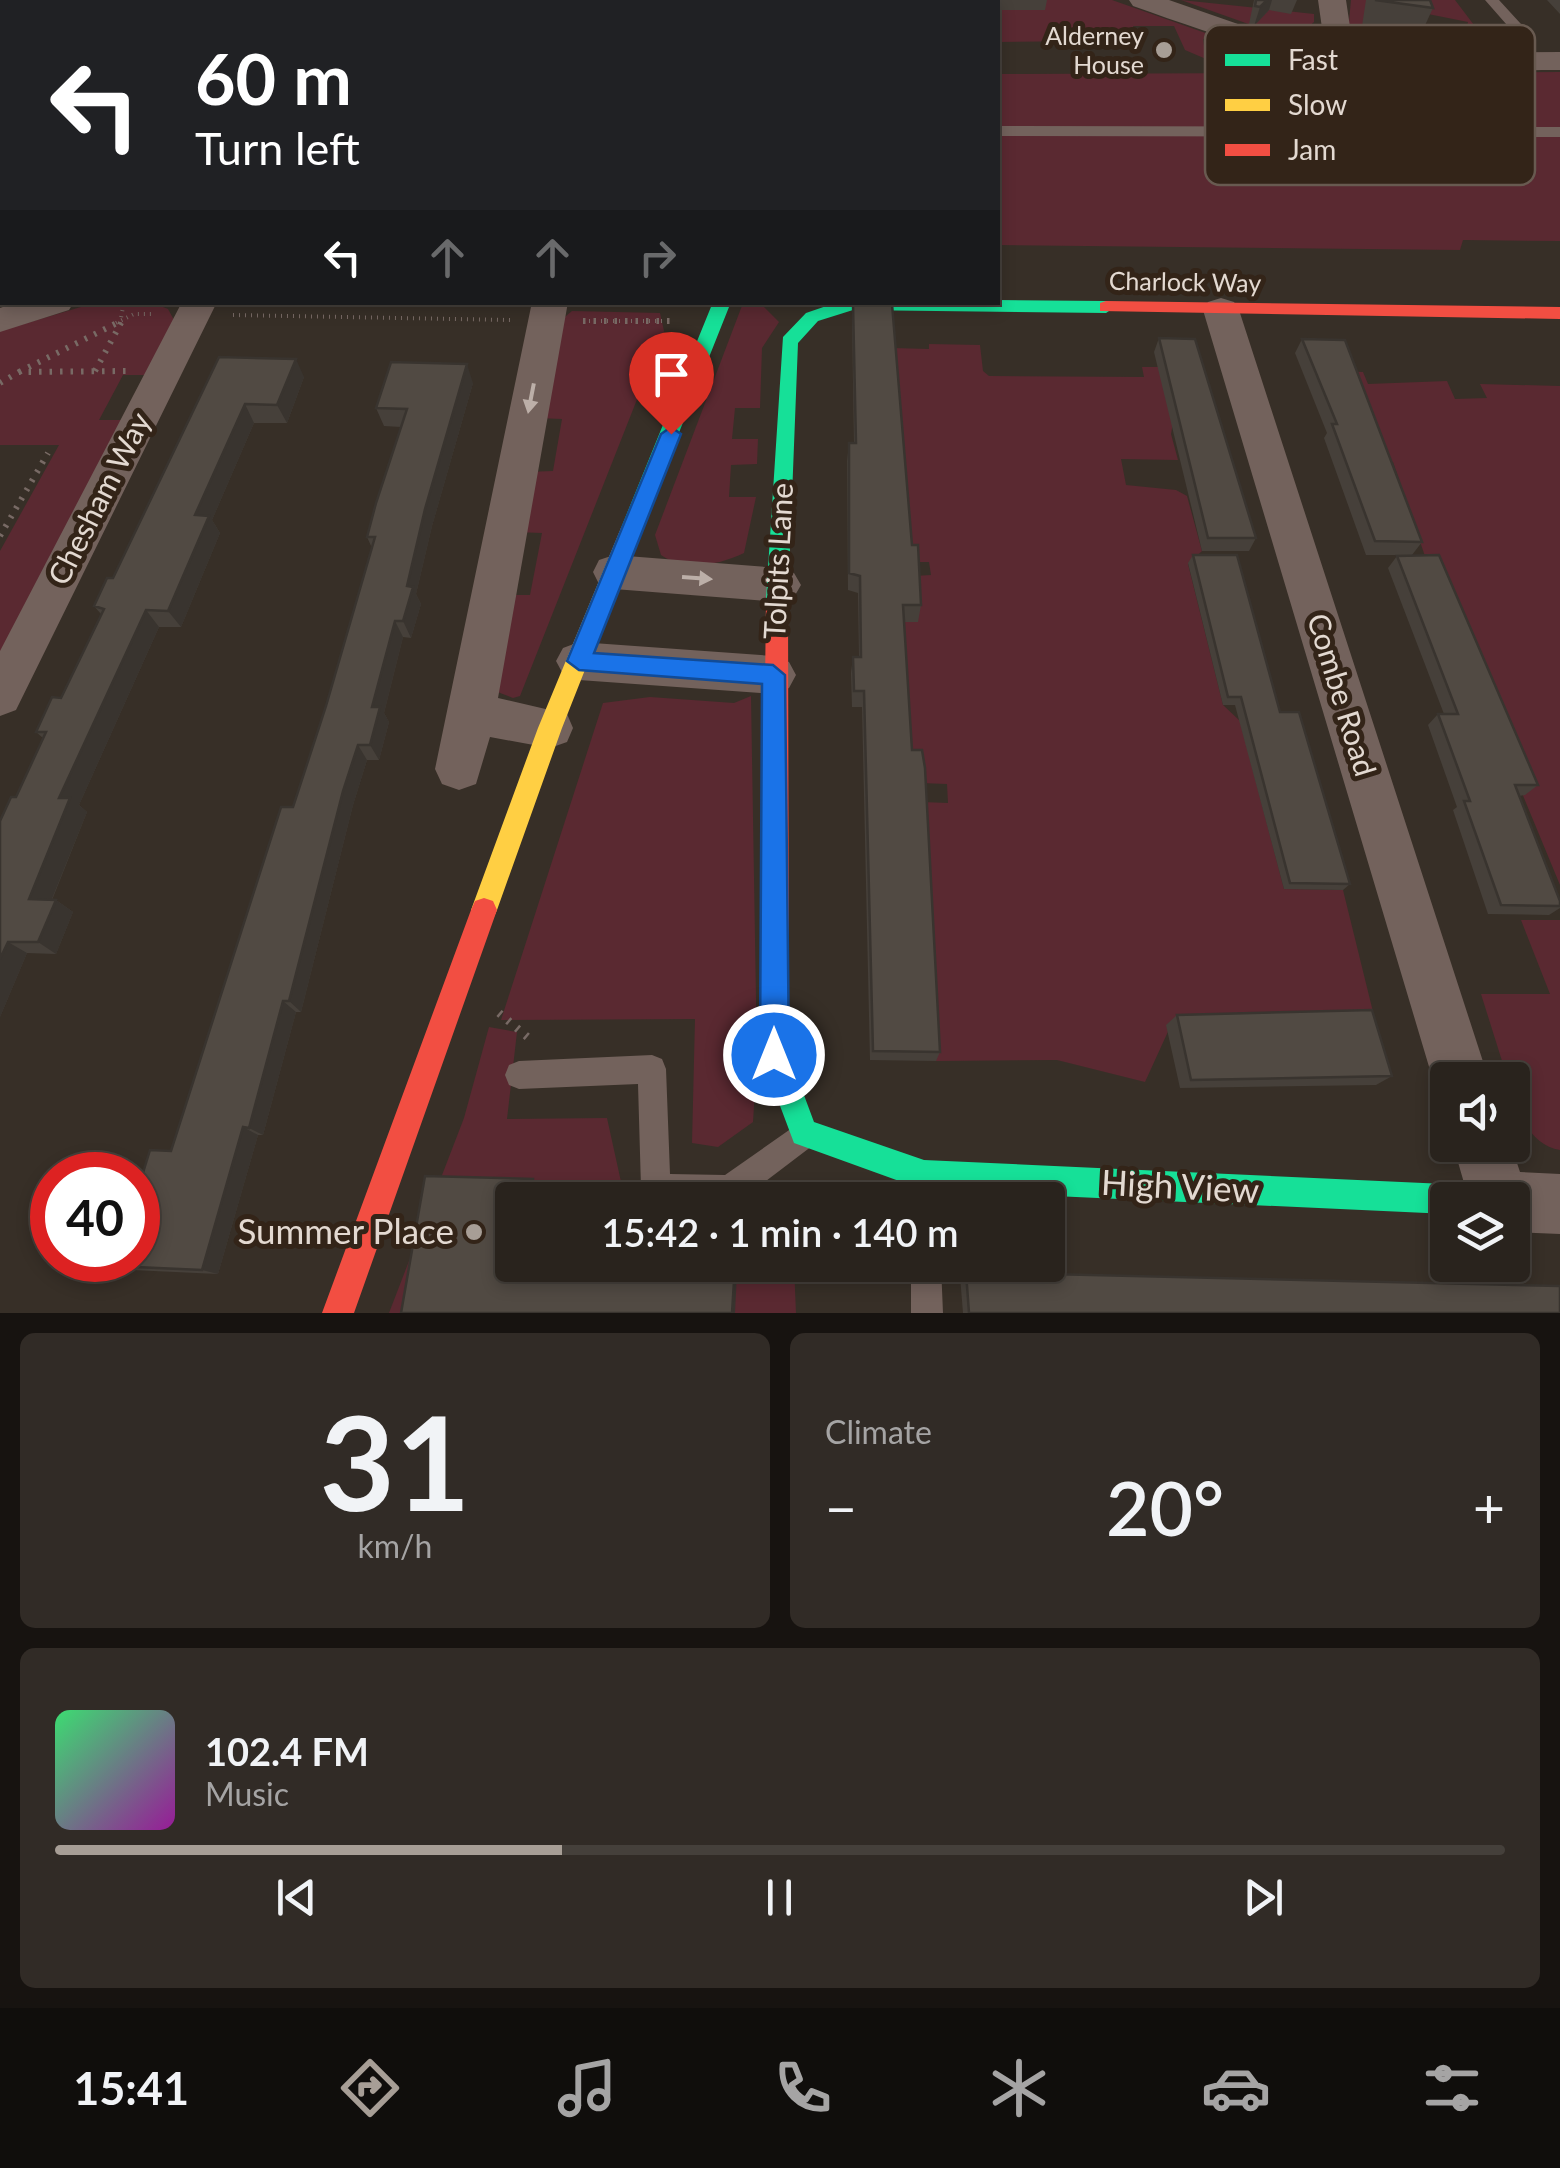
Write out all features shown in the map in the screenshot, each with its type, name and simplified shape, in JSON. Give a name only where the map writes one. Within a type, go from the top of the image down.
[{"type":"street","points":[[1143,0],[1213,25]]},
{"type":"street","points":[[1332,0],[1336,25]]},
{"type":"street","points":[[1535,61],[1560,61]]},
{"type":"street","points":[[0,320],[47,305]]},
{"type":"street","name":"Charlock Way","points":[[812,317],[849,305]]},
{"type":"street","name":"Charlock Way","points":[[914,305],[1560,313]]},
{"type":"street","name":"Chesham Way","points":[[0,696],[197,308]]},
{"type":"street","name":"Combe Road","points":[[1221,310],[1455,1062]]},
{"type":"street","points":[[338,1313],[550,728],[719,311]]},
{"type":"street","points":[[459,768],[548,312]]},
{"type":"street","name":"Tolpits Lane","points":[[804,1134],[774,1055],[773,675],[789,342],[812,317]]},
{"type":"street","points":[[614,572],[779,584]]},
{"type":"street","points":[[579,661],[773,675]]},
{"type":"street","points":[[472,714],[550,728]]},
{"type":"street","name":"High View","points":[[804,1134],[911,1182]]},
{"type":"street","name":"High View","points":[[1065,1191],[1430,1199]]},
{"type":"street","points":[[1530,1203],[1560,1204]]},
{"type":"lane","points":[[1492,0],[1514,25]]},
{"type":"lane","points":[[1000,131],[1205,131]]},
{"type":"lane","points":[[1535,132],[1560,132]]},
{"type":"lane","points":[[533,1074],[652,1068],[656,1188],[730,1190],[804,1134]]},
{"type":"lane","points":[[926,1282],[927,1313]]},
{"type":"path","points":[[95,372],[122,320],[124,305]]},
{"type":"path","points":[[0,383],[134,314],[197,308],[719,311]]},
{"type":"path","points":[[19,372],[166,371]]},
{"type":"path","points":[[0,536],[48,452]]},
{"type":"path","points":[[457,984],[527,1033],[533,1074]]},
{"type":"shaded area","points":[[1000,0],[1112,0],[1205,33],[1205,59],[1185,50],[1174,26],[1133,26],[1135,34],[1099,29],[1090,41],[1000,42]]},
{"type":"shaded area","points":[[1181,0],[1314,14],[1310,25],[1251,25]]},
{"type":"shaded area","points":[[1351,0],[1379,0],[1362,25],[1349,25]]},
{"type":"shaded area","points":[[1410,0],[1455,0],[1474,25],[1413,11]]},
{"type":"shaded area","points":[[1535,72],[1560,72],[1560,241],[1463,240],[1460,250],[1000,245],[1000,74],[1205,73],[1205,185],[1535,185]]},
{"type":"shaded area","points":[[88,305],[158,305],[168,309],[174,320],[150,375],[123,375],[99,420],[126,420],[0,665],[0,551],[59,445],[0,445],[0,331]]},
{"type":"shaded area","points":[[742,305],[762,305],[779,322],[762,348],[760,408],[735,408],[732,439],[758,439],[757,464],[731,465],[729,497],[756,497],[744,553],[713,563],[681,564],[661,555],[655,535]]},
{"type":"shaded area","points":[[572,311],[660,313],[664,331],[520,696],[513,698],[495,691],[502,595],[530,595],[542,533],[515,532],[526,472],[553,471],[562,419],[537,418],[554,326]]},
{"type":"shaded area","points":[[929,344],[980,345],[983,371],[989,376],[1144,377],[1142,367],[1160,367],[1176,406],[1171,434],[1178,460],[1121,459],[1126,485],[1176,490],[1187,496],[1202,551],[1188,564],[1223,705],[1240,721],[1284,889],[1343,890],[1376,1024],[1171,1025],[1145,1082],[1057,1060],[936,1061],[922,802],[948,803],[947,784],[920,783],[908,749],[900,622],[914,576],[931,575],[929,562],[897,562],[892,348],[929,349]]},
{"type":"shaded area","points":[[1330,371],[1363,372],[1368,384],[1447,381],[1455,399],[1487,398],[1480,384],[1560,386],[1560,885],[1429,568],[1393,462],[1377,461]]},
{"type":"shaded area","points":[[751,696],[757,1059],[753,1122],[718,1147],[692,1143],[695,1019],[501,1020],[603,703],[650,697],[734,703]]},
{"type":"shaded area","points":[[1521,920],[1560,920],[1560,1150],[1549,1147],[1530,1130],[1530,1062],[1502,1062],[1481,994],[1550,994]]},
{"type":"shaded area","points":[[489,1027],[517,1032],[507,1119],[607,1118],[621,1182],[495,1182],[495,1282],[795,1282],[796,1313],[389,1313],[464,1118]]},
{"type":"building","points":[[1375,0],[1430,0],[1433,8]]},
{"type":"building","points":[[853,305],[892,305],[912,545],[918,545],[921,605],[903,605],[912,750],[922,750],[925,768],[940,1052],[873,1051],[864,691],[854,691],[853,657],[861,657],[860,576],[849,573],[849,443],[856,443]]},
{"type":"building","points":[[1159,338],[1195,339],[1256,538],[1208,538]]},
{"type":"building","points":[[1302,339],[1345,340],[1422,542],[1375,541],[1332,424],[1337,424]]},
{"type":"building","points":[[219,357],[296,359],[277,405],[245,404],[195,515],[209,516],[168,611],[146,610],[59,798],[70,798],[29,899],[56,900],[38,942],[8,942],[0,959],[0,821],[11,797],[16,797],[46,732],[36,732],[52,697],[61,698],[104,609],[94,606],[107,578],[113,578]]},
{"type":"building","points":[[391,362],[467,364],[425,509],[407,586],[413,587],[403,621],[395,621],[372,707],[380,707],[370,745],[358,745],[343,791],[289,1001],[283,1001],[249,1128],[243,1127],[202,1270],[160,1268],[160,1152],[149,1152],[171,1151],[281,807],[293,807],[326,706],[375,537],[367,537],[376,503],[407,409],[376,408]]},
{"type":"building","points":[[1193,555],[1237,555],[1280,712],[1299,712],[1350,884],[1290,883],[1241,697],[1228,697]]},
{"type":"building","points":[[1439,555],[1538,785],[1515,785],[1560,906],[1501,905],[1464,801],[1470,801],[1438,714],[1458,714],[1397,556]]},
{"type":"building","points":[[1372,1010],[1392,1076],[1191,1080],[1177,1015]]},
{"type":"building","name":"Summer Place","points":[[425,1176],[533,1179],[495,1182],[495,1282],[734,1282],[732,1313],[401,1313]]},
{"type":"building","points":[[1065,1274],[1560,1286],[1560,1313],[969,1313],[967,1282],[1065,1282]]},
{"type":"traffic: fast","points":[[631,528],[721,305]]},
{"type":"traffic: fast","points":[[777,599],[789,341],[812,317],[849,305]]},
{"type":"traffic: fast","points":[[937,305],[1106,307]]},
{"type":"traffic: fast","points":[[775,1038],[775,1055],[804,1133],[924,1175],[1430,1198]]},
{"type":"traffic: slow","points":[[484,910],[550,728],[631,528]]},
{"type":"traffic: jam","points":[[1106,307],[1560,313]]},
{"type":"traffic: jam","points":[[775,1038],[777,599]]},
{"type":"traffic: jam","points":[[338,1313],[484,910]]},
{"type":"place","name":"Alderney House","points":[[1164,50]]},
{"type":"place","name":"Summer Place","points":[[474,1232]]},
{"type":"route","points":[[671,434],[579,661],[773,675],[774,1055]]}]
